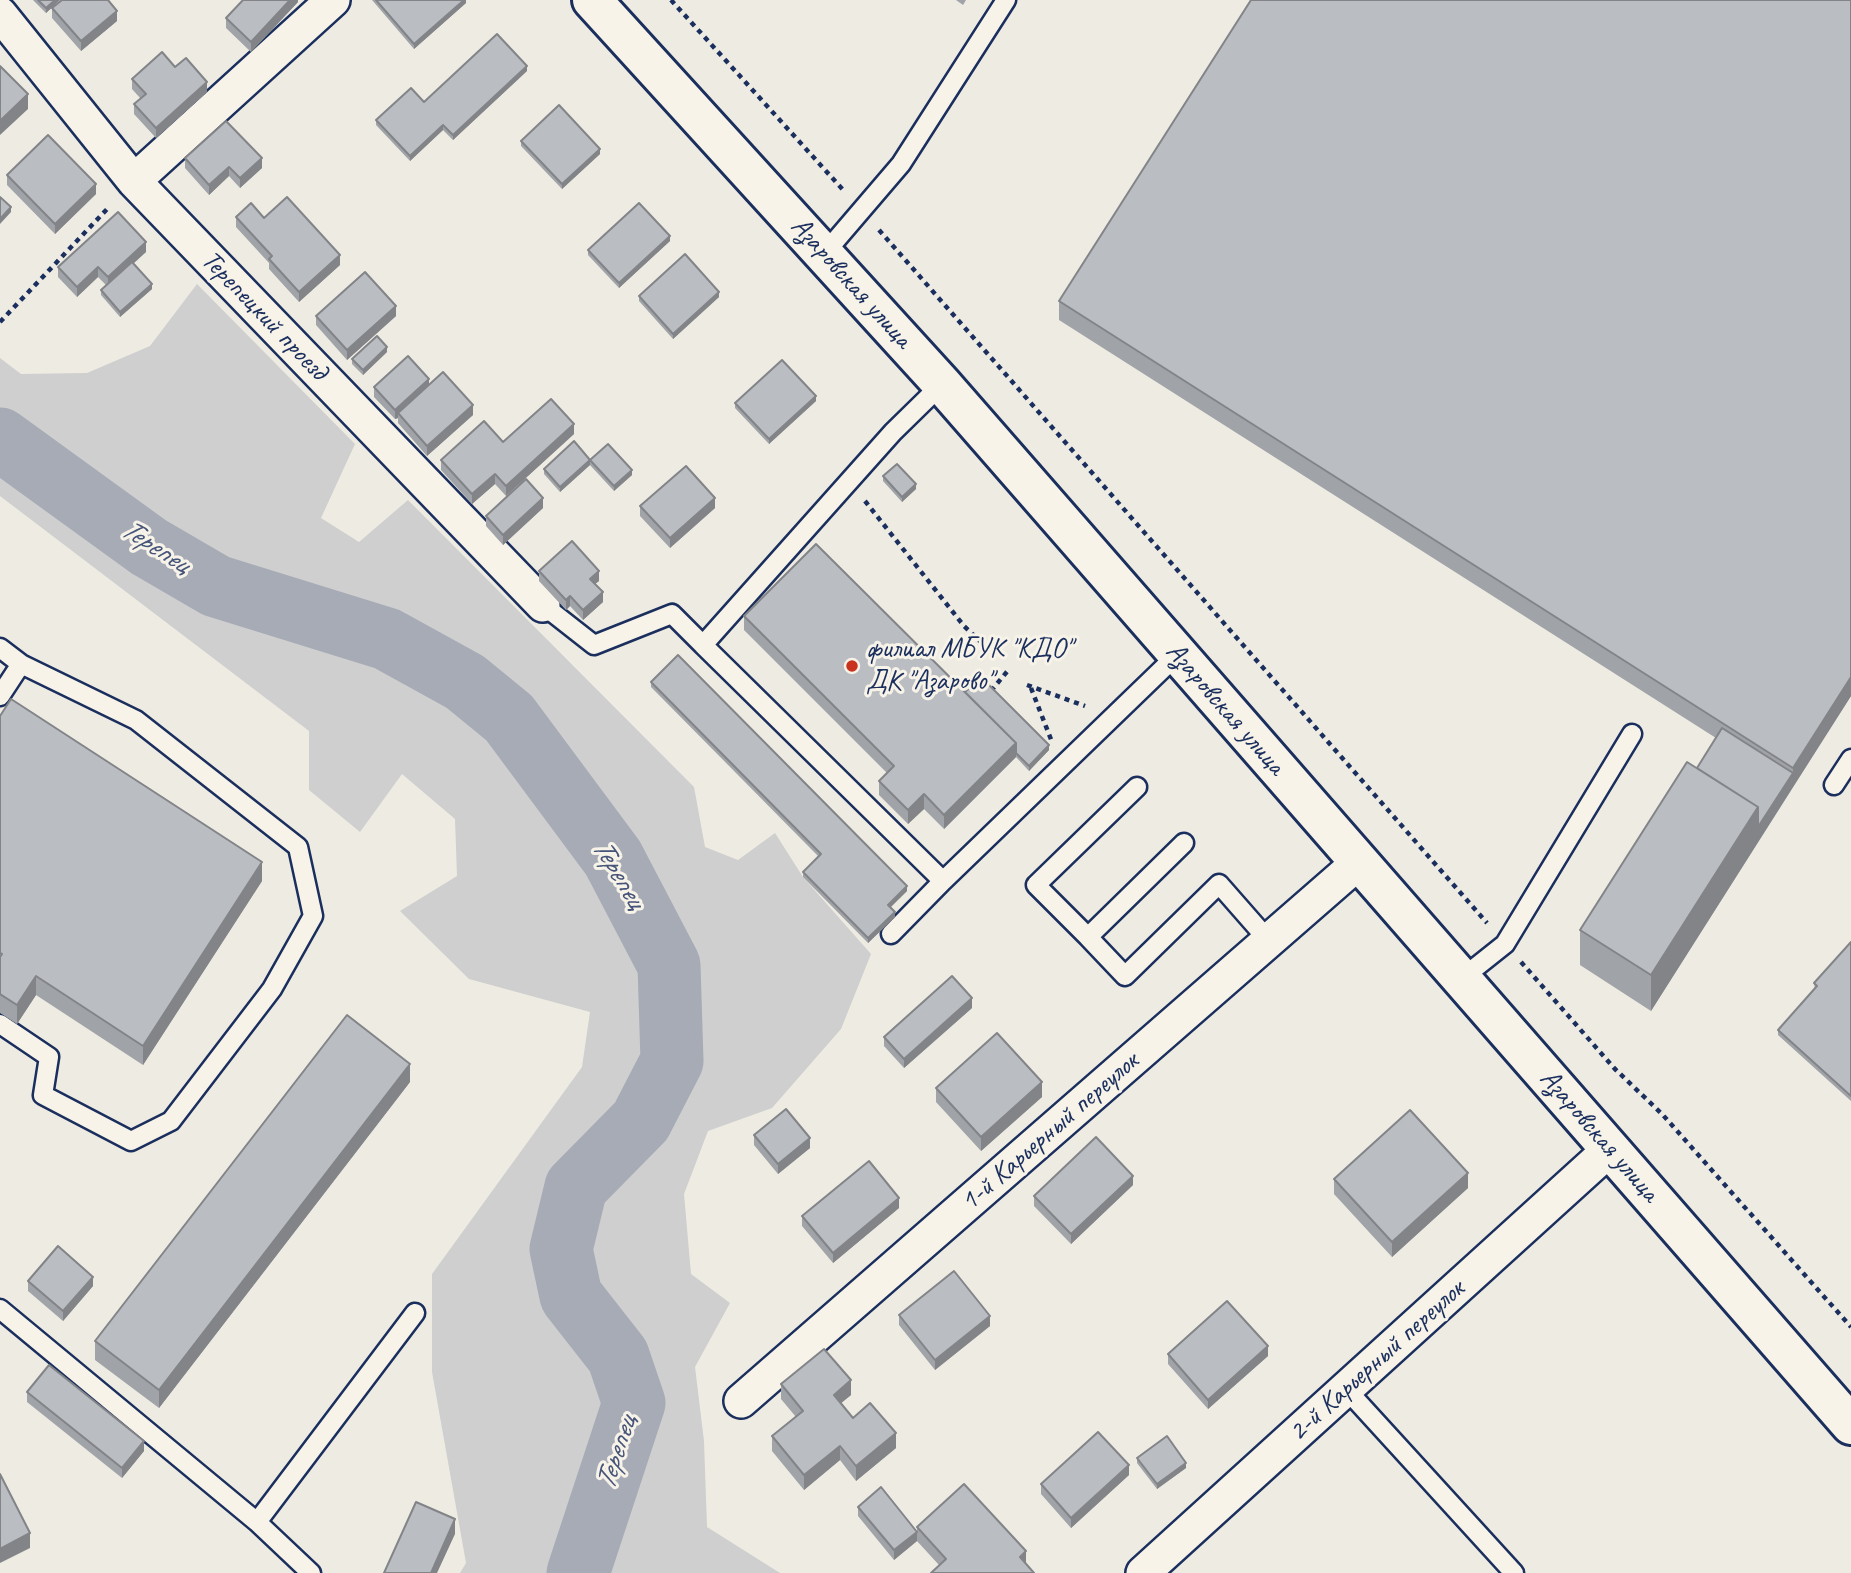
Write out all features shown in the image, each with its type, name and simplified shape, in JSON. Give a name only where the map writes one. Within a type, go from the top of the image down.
[{"type":"street","points":[[134,181],[333,0]]},
{"type":"street","name":"Азаровская улица","points":[[592,0],[942,384],[1851,1424]]},
{"type":"street","name":"Терепецкий проезд","points":[[0,14],[134,181],[542,605]]},
{"type":"street","name":"1-й Карьерный переулок","points":[[741,1401],[1359,862]]},
{"type":"street","name":"2-й Карьерный переулок","points":[[1143,1573],[1610,1149]]},
{"type":"lane","points":[[824,254],[901,164],[1006,0]]},
{"type":"lane","points":[[703,645],[849,481],[942,384]]},
{"type":"lane","points":[[542,605],[594,645],[672,614],[943,881]]},
{"type":"lane","points":[[0,648],[21,664],[136,720],[298,847],[313,916],[272,989],[171,1121],[131,1141],[43,1095],[50,1057],[0,1024]]},
{"type":"lane","points":[[891,933],[1178,654]]},
{"type":"lane","points":[[0,696],[21,664]]},
{"type":"lane","points":[[1461,979],[1505,944],[1632,734]]},
{"type":"lane","points":[[1834,785],[1851,759]]},
{"type":"lane","points":[[1137,787],[1036,885],[1125,976],[1219,884],[1269,941]]},
{"type":"lane","points":[[1087,937],[1184,843]]},
{"type":"lane","points":[[0,1309],[257,1522],[311,1573]]},
{"type":"lane","points":[[257,1522],[415,1313]]},
{"type":"lane","points":[[1346,1389],[1514,1573]]},
{"type":"path","points":[[671,0],[862,211],[1615,1069],[1662,1114],[1851,1327]]},
{"type":"path","points":[[0,322],[134,181]]},
{"type":"path","points":[[849,481],[964,626],[984,645]]},
{"type":"path","points":[[991,691],[1010,668]]},
{"type":"path","points":[[1060,768],[1029,686],[1114,716]]},
{"type":"shaded area","points":[[197,284],[355,444],[321,518],[359,542],[408,500],[694,787],[705,847],[738,860],[775,833],[803,877],[871,954],[841,1029],[772,1108],[708,1131],[684,1194],[691,1274],[730,1303],[695,1367],[704,1441],[707,1527],[780,1573],[460,1573],[466,1563],[432,1372],[432,1274],[582,1067],[590,1012],[469,979],[400,911],[457,876],[455,819],[402,774],[360,832],[309,790],[309,731],[0,496],[0,358],[21,374],[87,373],[150,346]]},
{"type":"building","points":[[38,0],[55,0],[46,8]]},
{"type":"building","points":[[62,0],[108,0],[117,11],[81,41],[52,8]]},
{"type":"building","points":[[243,0],[290,0],[251,42],[226,18]]},
{"type":"building","points":[[376,0],[464,0],[414,44]]},
{"type":"building","points":[[1251,0],[1851,0],[1851,677],[1793,768],[1059,301]]},
{"type":"building","points":[[497,34],[527,66],[453,135],[443,125],[410,156],[376,120],[411,88],[424,102]]},
{"type":"building","points":[[162,52],[175,67],[186,58],[207,82],[156,128],[134,104],[146,94],[132,79]]},
{"type":"building","points":[[0,66],[28,94],[0,121]]},
{"type":"building","points":[[559,105],[600,149],[562,184],[521,141]]},
{"type":"building","points":[[226,121],[262,158],[240,178],[229,167],[209,185],[185,158]]},
{"type":"building","points":[[48,135],[96,184],[55,224],[7,175]]},
{"type":"building","points":[[0,197],[11,207],[0,219]]},
{"type":"building","points":[[287,197],[340,255],[299,292],[269,259],[272,256],[236,217],[251,203],[264,218]]},
{"type":"building","points":[[639,203],[670,236],[619,283],[588,250]]},
{"type":"building","points":[[118,212],[146,242],[108,277],[98,267],[77,287],[58,267]]},
{"type":"building","points":[[685,254],[719,292],[673,334],[639,296]]},
{"type":"building","points":[[132,262],[152,284],[120,312],[101,290]]},
{"type":"building","points":[[365,272],[396,306],[347,350],[316,316]]},
{"type":"building","points":[[377,336],[387,347],[363,370],[352,359]]},
{"type":"building","points":[[408,356],[429,379],[395,410],[374,387]]},
{"type":"building","points":[[782,360],[816,396],[769,439],[735,403]]},
{"type":"building","points":[[443,372],[473,405],[427,446],[398,413]]},
{"type":"building","points":[[551,399],[574,424],[506,486],[495,474],[472,494],[441,460],[484,421],[503,442]]},
{"type":"building","points":[[574,441],[590,460],[560,487],[544,469]]},
{"type":"building","points":[[608,444],[632,470],[614,486],[590,460]]},
{"type":"building","points":[[897,464],[916,484],[902,497],[883,476]]},
{"type":"building","points":[[686,466],[715,498],[670,538],[640,506]]},
{"type":"building","points":[[526,479],[543,498],[503,535],[486,516]]},
{"type":"building","points":[[572,541],[599,571],[590,579],[603,592],[583,610],[570,596],[566,600],[539,571]]},
{"type":"building","name":"филиал МБУК \"КДО\" ДК \"Азарово\"","points":[[816,544],[1016,743],[944,815],[924,794],[908,810],[879,781],[894,766],[744,616]]},
{"type":"building","points":[[678,655],[907,886],[888,905],[895,912],[868,938],[803,872],[821,854],[651,682]]},
{"type":"building","points":[[981,677],[1049,745],[1029,766],[1016,753],[1016,743],[965,692]]},
{"type":"building","points":[[11,699],[262,862],[143,1046],[36,976],[17,1005],[0,994],[0,716]]},
{"type":"building","points":[[1722,728],[1793,773],[1758,827],[1758,807],[1697,768]]},
{"type":"building","points":[[1687,762],[1758,807],[1651,975],[1580,930]]},
{"type":"building","points":[[1851,942],[1851,1096],[1778,1030],[1817,986],[1814,983]]},
{"type":"building","points":[[952,976],[972,998],[904,1059],[884,1037]]},
{"type":"building","points":[[347,1015],[410,1064],[159,1390],[95,1341]]},
{"type":"building","points":[[997,1033],[1042,1082],[981,1137],[936,1088]]},
{"type":"building","points":[[786,1109],[810,1138],[778,1164],[754,1135]]},
{"type":"building","points":[[1410,1110],[1468,1173],[1392,1242],[1334,1179]]},
{"type":"building","points":[[1096,1137],[1133,1176],[1071,1234],[1034,1196]]},
{"type":"building","points":[[869,1161],[899,1198],[833,1253],[802,1216]]},
{"type":"building","points":[[58,1246],[93,1277],[63,1311],[28,1281]]},
{"type":"building","points":[[954,1271],[990,1316],[935,1360],[899,1315]]},
{"type":"building","points":[[1227,1301],[1268,1346],[1208,1400],[1168,1354]]},
{"type":"building","points":[[824,1349],[851,1380],[834,1395],[853,1418],[870,1403],[896,1433],[856,1466],[840,1446],[804,1475],[772,1436],[803,1411],[781,1384]]},
{"type":"building","points":[[49,1365],[144,1441],[122,1468],[27,1392]]},
{"type":"building","points":[[1098,1432],[1129,1465],[1071,1518],[1041,1484]]},
{"type":"building","points":[[1167,1436],[1186,1463],[1157,1484],[1137,1458]]},
{"type":"building","points":[[0,1474],[30,1533],[0,1549]]},
{"type":"building","points":[[964,1484],[1026,1551],[1020,1557],[1034,1573],[931,1573],[946,1559],[917,1527]]},
{"type":"building","points":[[881,1487],[917,1532],[894,1550],[858,1507]]},
{"type":"building","points":[[416,1502],[455,1519],[431,1573],[384,1573]]},
{"type":"waterway","name":"Терепец","points":[[0,439],[149,547],[216,586],[387,639],[465,682],[509,718],[613,858],[669,965],[672,1061],[641,1121],[576,1187],[561,1249],[571,1296],[618,1356],[634,1403],[578,1573]]},
{"type":"place","name":"филиал МБУК \"КДО\" ДК \"Азарово\"","points":[[852,666]]}]
